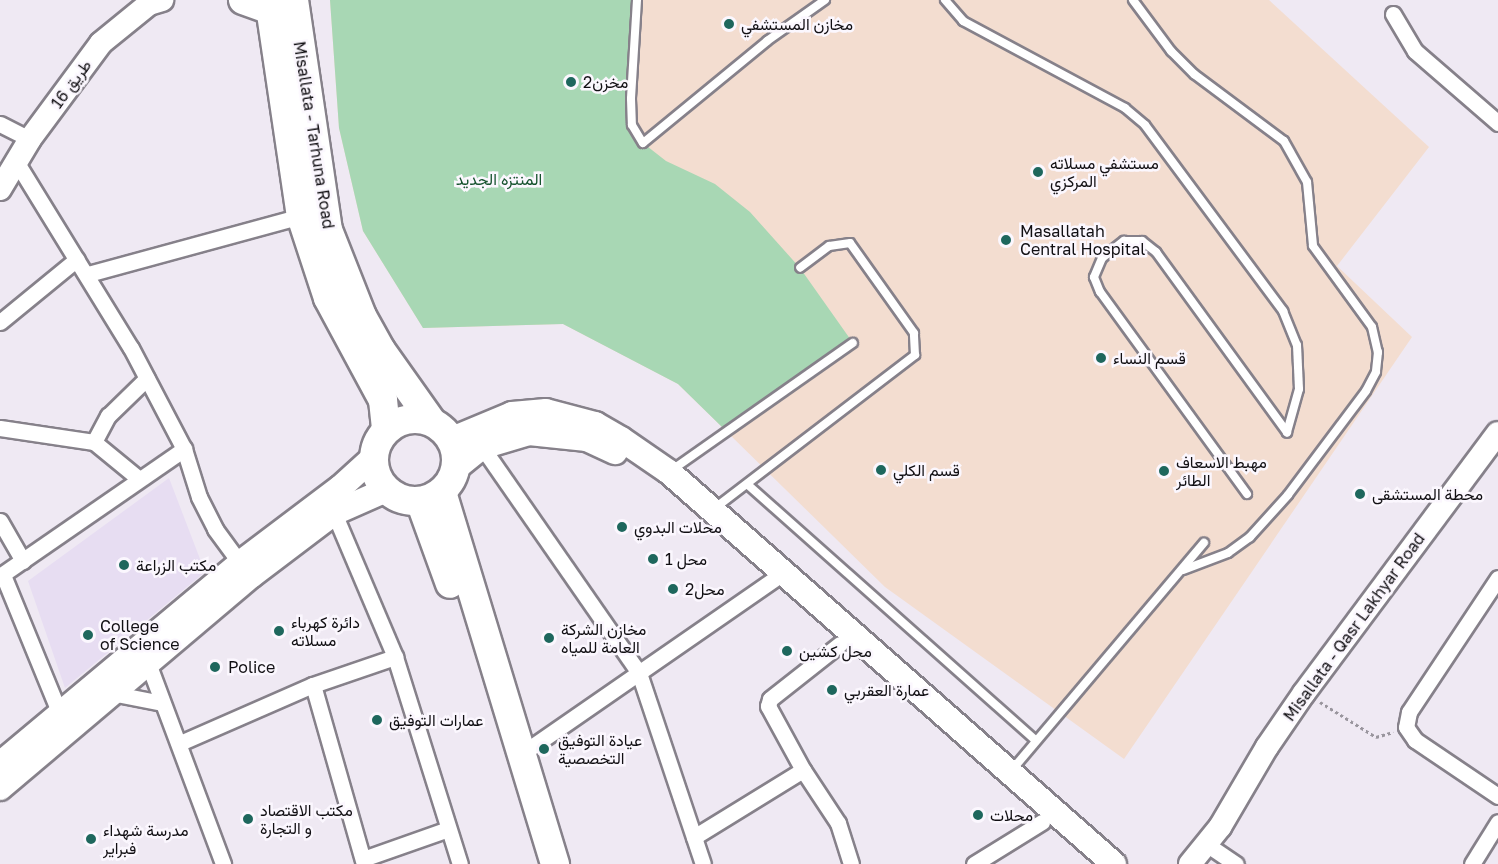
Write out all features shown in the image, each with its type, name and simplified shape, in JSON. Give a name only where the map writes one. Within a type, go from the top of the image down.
[{"type":"highway","points":[[243,0],[278,3]]},
{"type":"highway","name":"Misallata - Tarhuna Road","points":[[278,3],[301,216],[327,297],[383,400],[386,430]]},
{"type":"highway","name":"Misallata - Tarhuna Road","points":[[278,3],[328,230],[362,315],[381,350],[442,430]]},
{"type":"highway","points":[[408,420],[442,430],[456,468],[431,497],[396,497],[386,490],[375,469],[374,457],[386,430],[408,420]]},
{"type":"highway","points":[[431,497],[555,864]]},
{"type":"highway","points":[[431,497],[542,864]]},
{"type":"main road","name":"طريق 16","points":[[0,189],[30,139],[101,43],[152,1]]},
{"type":"main road","points":[[442,430],[512,414],[546,411],[596,424],[669,472],[706,515]]},
{"type":"main road","points":[[456,468],[482,447],[529,433],[587,439],[623,457],[706,515],[778,577],[1005,778],[1042,822],[1089,864]]},
{"type":"main road","name":"Misallata - Qasr Lakhyar Road","points":[[1220,827],[1249,774],[1304,693],[1498,433]]},
{"type":"main road","points":[[0,764],[240,562],[341,487],[374,457]]},
{"type":"main road","points":[[0,788],[111,693],[334,513],[386,490]]},
{"type":"main road","points":[[778,577],[840,645],[1114,864]]},
{"type":"main road","points":[[1212,857],[1220,827]]},
{"type":"main road","points":[[1191,864],[1220,827]]},
{"type":"street","points":[[1393,14],[1415,51],[1498,123]]},
{"type":"street","points":[[0,124],[30,139]]},
{"type":"street","points":[[17,164],[88,274],[147,378],[184,449],[199,497],[215,529],[240,562]]},
{"type":"street","points":[[88,274],[301,216]]},
{"type":"street","points":[[0,322],[77,259]]},
{"type":"street","points":[[94,442],[108,416],[147,378]]},
{"type":"street","points":[[0,428],[94,442],[139,479]]},
{"type":"street","points":[[482,447],[639,673],[703,864]]},
{"type":"street","points":[[60,714],[1,576],[184,449]]},
{"type":"street","points":[[334,513],[395,657],[460,864]]},
{"type":"street","points":[[0,521],[23,561]]},
{"type":"street","points":[[520,755],[778,577]]},
{"type":"street","points":[[1498,578],[1409,712],[1406,727],[1415,740],[1498,796]]},
{"type":"street","points":[[840,645],[780,688],[768,706],[803,770],[838,823],[851,864]]},
{"type":"street","points":[[180,743],[314,685],[395,657]]},
{"type":"street","points":[[148,663],[162,703],[180,743],[223,864]]},
{"type":"street","points":[[314,685],[363,861],[448,829]]},
{"type":"street","points":[[111,693],[162,703]]},
{"type":"street","points":[[694,837],[803,770]]},
{"type":"street","points":[[974,864],[1042,822]]},
{"type":"street","points":[[1472,864],[1498,822]]},
{"type":"street","points":[[1212,857],[1236,864]]},
{"type":"lane","points":[[637,0],[631,99],[632,125],[643,143],[767,41],[825,0]]},
{"type":"lane","points":[[945,0],[963,21],[1125,108],[1145,125],[1283,311],[1297,345],[1299,389],[1287,432],[1156,252],[1142,241],[1124,241],[1102,258],[1094,277],[1100,292],[1247,494]]},
{"type":"lane","points":[[1133,0],[1171,51],[1194,74],[1284,141],[1307,182],[1313,246],[1372,327],[1378,352],[1376,372],[1366,392],[1288,495],[1250,537],[1228,553],[1183,570]]},
{"type":"lane","points":[[706,515],[883,382],[915,355],[914,333],[856,249],[844,242],[829,246],[800,268]]},
{"type":"lane","points":[[669,472],[853,343]]},
{"type":"lane","points":[[748,485],[1036,741]]},
{"type":"lane","points":[[1005,778],[1204,543]]},
{"type":"path","points":[[1304,693],[1376,737],[1406,727]]},
{"type":"shaded area","points":[[330,0],[1269,0],[1429,147],[1337,266],[1412,337],[1124,759],[885,587],[678,384],[563,324],[423,328],[363,231],[339,128]]},
{"type":"shaded area","name":"College of Science","points":[[169,478],[205,572],[65,688],[28,581]]},
{"type":"green space","name":"المنتزه الجديد","points":[[330,0],[637,0],[632,125],[643,143],[666,161],[715,184],[750,212],[800,268],[853,343],[722,427],[678,384],[563,324],[423,328],[363,231],[339,128]]},
{"type":"place","name":"مخازن المستشفي","points":[[729,24]]},
{"type":"place","name":"مخزن2","points":[[571,82]]},
{"type":"place","name":"مستشفي مسلاته المركزي","points":[[1038,172]]},
{"type":"place","name":"Masallatah Central Hospital","points":[[1006,240]]},
{"type":"place","name":"قسم النساء","points":[[1101,358]]},
{"type":"place","name":"قسم الكلي","points":[[881,470]]},
{"type":"place","name":"مهبط الاسعاف الطائر","points":[[1164,471]]},
{"type":"place","name":"محطة المستشقى","points":[[1360,494]]},
{"type":"place","name":"محلات البدوي","points":[[622,527]]},
{"type":"place","name":"محل 1","points":[[653,559]]},
{"type":"place","name":"مكتب الزراعة","points":[[124,565]]},
{"type":"place","name":"محل2","points":[[673,589]]},
{"type":"place","name":"دائرة كهرباء مسلاته","points":[[279,631]]},
{"type":"place","name":"College of Science","points":[[88,635]]},
{"type":"place","name":"مخازن الشركة العامة للمياه","points":[[549,638]]},
{"type":"place","name":"محل كشين","points":[[787,651]]},
{"type":"place","name":"Police","points":[[215,667]]},
{"type":"place","name":"عمارة العقربي","points":[[832,690]]},
{"type":"place","name":"عمارات التوفيق","points":[[377,720]]},
{"type":"place","name":"عيادة التوفيق التخصصية","points":[[544,749]]},
{"type":"place","name":"محلات","points":[[978,815]]},
{"type":"place","name":"مكتب الاقتصاد و التجارة","points":[[248,819]]},
{"type":"place","name":"مدرسة شهداء فبراير","points":[[91,839]]}]
